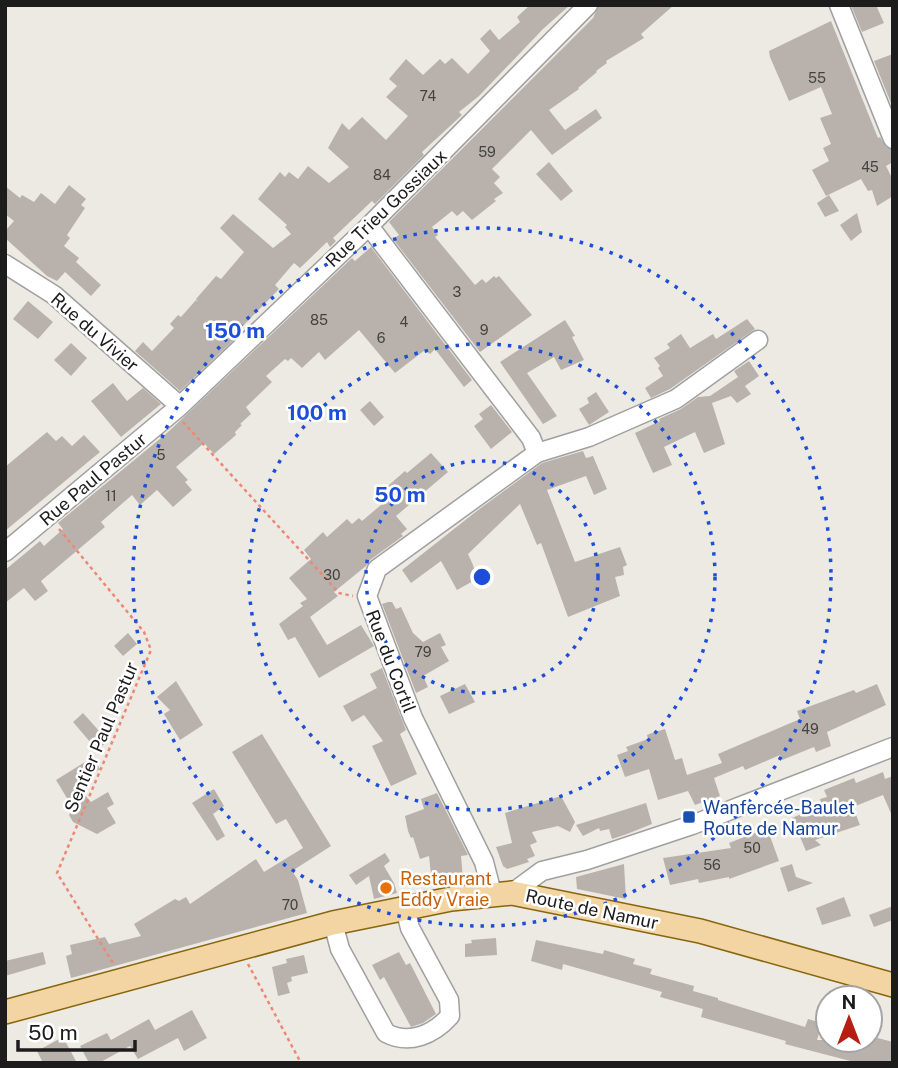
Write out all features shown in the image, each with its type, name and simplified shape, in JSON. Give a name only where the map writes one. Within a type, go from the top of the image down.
[{"type":"main road","name":"Route de Namur","points":[[5,1012],[333,923],[405,908],[502,893],[700,932],[893,985]]},
{"type":"street","name":"Rue Trieu Gossiaux","points":[[180,407],[369,226],[588,5]]},
{"type":"street","points":[[839,5],[893,139]]},
{"type":"street","points":[[369,226],[531,438],[537,453]]},
{"type":"street","name":"Rue du Vivier","points":[[5,264],[54,295],[180,407]]},
{"type":"street","name":"Rue du Cortil","points":[[502,893],[413,718],[368,598],[377,569],[537,453],[589,436],[676,400],[758,340]]},
{"type":"street","name":"Rue Paul Pastur","points":[[5,552],[180,407]]},
{"type":"street","points":[[502,893],[542,871],[587,860],[692,825],[893,747]]},
{"type":"street","points":[[333,923],[340,949],[386,1032],[399,1040],[414,1038],[441,1026],[450,1016],[449,1000],[410,928],[405,908]]},
{"type":"path","points":[[180,407],[180,418],[339,593],[368,598]]},
{"type":"path","name":"Sentier Paul Pastur","points":[[48,516],[144,632],[151,650],[57,873],[110,955],[120,982]]},
{"type":"path","points":[[240,949],[301,1063]]},
{"type":"building","points":[[530,5],[570,5],[543,29],[479,96],[459,112],[462,115],[422,152],[424,155],[375,204],[372,201],[333,238],[336,241],[330,247],[327,242],[300,268],[294,263],[275,285],[279,289],[239,330],[242,332],[180,391],[135,351],[143,342],[152,351],[174,328],[170,324],[178,315],[181,317],[196,300],[198,302],[196,299],[216,276],[221,279],[244,252],[220,228],[233,214],[273,248],[291,234],[285,227],[287,225],[258,199],[280,172],[285,177],[289,172],[298,179],[308,166],[329,183],[349,167],[328,148],[342,123],[349,130],[362,117],[386,140],[408,116],[386,97],[397,86],[389,79],[406,59],[423,75],[440,59],[445,64],[452,58],[468,74],[490,51],[480,39],[490,29],[499,40],[520,22],[517,17]]},
{"type":"building","points":[[599,5],[674,5],[641,34],[644,38],[606,61],[607,63],[579,89],[549,110],[565,130],[596,109],[602,118],[552,155],[531,130],[492,169],[500,177],[494,183],[503,193],[494,199],[496,201],[472,220],[463,211],[457,216],[452,211],[432,227],[438,235],[435,237],[475,285],[482,279],[486,283],[494,276],[499,276],[532,315],[480,352],[393,239],[399,235],[389,222],[593,18]]},
{"type":"building","points":[[851,5],[876,5],[884,23],[862,32]]},
{"type":"building","points":[[831,21],[878,138],[893,150],[893,162],[886,166],[893,180],[893,196],[877,206],[872,190],[868,191],[861,179],[826,196],[812,170],[829,161],[823,148],[831,144],[820,118],[832,114],[821,87],[789,101],[770,57],[769,51]]},
{"type":"building","points":[[893,54],[893,108],[874,61]]},
{"type":"building","points":[[549,162],[573,191],[561,201],[536,174]]},
{"type":"building","points":[[69,185],[86,199],[81,205],[85,208],[67,235],[70,238],[64,246],[79,258],[76,262],[101,285],[91,296],[65,272],[57,281],[47,276],[5,238],[5,231],[14,221],[5,214],[5,186],[20,198],[22,195],[34,202],[41,193],[55,204]]},
{"type":"building","points":[[829,195],[839,211],[825,217],[817,203]]},
{"type":"building","points":[[857,213],[862,232],[851,241],[840,225]]},
{"type":"building","points":[[371,247],[472,380],[464,387],[435,349],[430,354],[425,350],[395,373],[359,330],[325,360],[319,352],[302,368],[291,358],[288,361],[285,359],[266,376],[272,382],[246,407],[251,414],[240,424],[242,425],[235,432],[236,435],[214,454],[204,443],[176,467],[188,480],[185,482],[192,490],[173,507],[157,490],[140,505],[132,495],[101,522],[105,527],[41,581],[48,591],[35,601],[24,588],[5,603],[5,570],[40,541],[44,546],[63,529],[58,523],[167,433],[352,258],[355,261]]},
{"type":"building","points":[[28,301],[53,322],[38,339],[13,319]]},
{"type":"building","points":[[747,319],[755,329],[670,389],[651,398],[645,388],[663,376],[654,358],[670,348],[667,344],[681,334],[690,348],[713,334],[716,339]]},
{"type":"building","points":[[565,320],[575,336],[572,337],[584,360],[561,370],[554,357],[527,373],[557,416],[543,424],[500,362]]},
{"type":"building","points":[[71,343],[87,358],[71,376],[54,360]]},
{"type":"building","points":[[749,361],[759,376],[745,386],[751,394],[737,403],[731,396],[712,403],[725,444],[704,453],[695,432],[664,447],[672,465],[653,473],[635,433],[698,397],[710,396],[738,377],[734,371]]},
{"type":"building","points":[[113,383],[127,401],[143,388],[161,404],[121,437],[91,401]]},
{"type":"building","points":[[596,392],[609,412],[589,425],[579,409],[589,403],[587,398]]},
{"type":"building","points":[[370,401],[384,417],[374,426],[360,410]]},
{"type":"building","points":[[491,405],[512,432],[491,449],[474,426],[483,419],[479,414]]},
{"type":"building","points":[[47,432],[56,441],[62,436],[72,446],[84,435],[100,452],[5,531],[5,467]]},
{"type":"building","points":[[583,451],[586,458],[593,456],[607,489],[594,495],[586,476],[547,490],[575,562],[620,547],[627,565],[623,567],[624,575],[615,577],[620,596],[568,617],[541,543],[537,545],[520,504],[468,554],[475,580],[457,590],[441,561],[411,583],[402,570],[478,510],[542,463]]},
{"type":"building","points":[[431,453],[448,472],[396,516],[407,529],[401,534],[403,536],[370,560],[334,592],[338,596],[310,617],[327,645],[361,625],[374,646],[319,678],[295,637],[288,640],[279,624],[303,606],[300,603],[307,599],[289,578],[311,559],[304,550],[323,532],[327,537],[347,519],[352,524],[359,518],[362,521],[388,499],[382,491]]},
{"type":"building","points":[[392,602],[396,609],[401,607],[413,633],[423,642],[440,633],[446,645],[441,647],[449,661],[423,676],[428,687],[416,693],[382,604]]},
{"type":"building","points":[[128,633],[137,644],[123,656],[114,646]]},
{"type":"building","points":[[382,668],[406,730],[400,734],[417,774],[391,786],[372,746],[383,741],[364,715],[352,722],[343,706],[377,688],[370,674]]},
{"type":"building","points":[[176,681],[203,725],[180,740],[164,714],[170,710],[157,697]]},
{"type":"building","points":[[465,684],[475,702],[449,714],[440,696]]},
{"type":"building","points":[[877,684],[886,705],[827,732],[831,746],[816,752],[814,747],[782,760],[780,755],[745,770],[743,766],[714,778],[720,796],[695,805],[688,791],[658,800],[649,769],[625,777],[617,755],[628,751],[626,747],[648,739],[647,735],[665,729],[675,760],[682,758],[687,775],[722,763],[718,754],[800,719],[797,711]]},
{"type":"building","points":[[83,713],[108,741],[97,750],[73,722]]},
{"type":"building","points":[[262,734],[331,846],[292,871],[298,880],[307,913],[71,978],[66,956],[72,954],[70,945],[105,937],[109,944],[141,936],[134,924],[175,899],[179,901],[186,897],[190,904],[256,859],[264,872],[303,848],[286,819],[276,824],[232,752]]},
{"type":"building","points":[[93,757],[100,769],[75,784],[91,802],[108,792],[114,804],[107,808],[116,823],[97,834],[73,822],[69,815],[73,808],[56,780]]},
{"type":"building","points":[[883,772],[885,779],[893,776],[893,818],[883,795],[853,807],[860,825],[815,840],[821,845],[806,851],[792,818],[822,805],[820,799],[827,797],[824,790],[854,778],[856,783]]},
{"type":"building","points":[[214,789],[224,806],[213,814],[225,836],[217,841],[192,803]]},
{"type":"building","points":[[437,793],[468,855],[461,856],[463,879],[432,884],[429,856],[420,859],[413,837],[411,838],[408,831],[405,816],[424,809],[421,799]]},
{"type":"building","points":[[561,796],[575,822],[570,832],[558,826],[532,832],[537,842],[530,845],[535,856],[527,859],[529,862],[507,869],[503,866],[496,847],[512,843],[505,813]]},
{"type":"building","points":[[646,803],[652,824],[612,839],[609,829],[600,831],[599,828],[583,836],[576,825]]},
{"type":"building","points":[[767,828],[779,861],[729,879],[699,883],[698,879],[670,885],[663,858],[731,848],[729,843]]},
{"type":"building","points":[[385,853],[390,861],[384,866],[397,893],[374,899],[369,876],[356,885],[349,875]]},
{"type":"building","points":[[624,864],[626,899],[577,889],[576,877]]},
{"type":"building","points":[[792,864],[796,877],[813,883],[788,892],[780,868]]},
{"type":"building","points":[[844,897],[851,916],[822,925],[816,908]]},
{"type":"building","points":[[893,906],[893,920],[874,927],[869,915]]},
{"type":"building","points":[[496,938],[497,955],[465,957],[465,944],[472,943],[471,940]]},
{"type":"building","points":[[536,940],[603,954],[604,950],[635,959],[633,964],[652,969],[650,974],[694,986],[693,991],[718,1000],[805,1027],[808,1019],[814,1021],[814,1052],[701,1017],[703,1009],[660,997],[662,992],[563,964],[562,970],[531,961]]},
{"type":"building","points":[[43,952],[46,964],[5,976],[5,961]]},
{"type":"building","points":[[399,952],[406,965],[410,963],[436,1014],[411,1027],[384,977],[380,980],[372,965]]},
{"type":"building","points":[[304,955],[308,973],[291,977],[292,981],[287,983],[290,993],[278,996],[272,967],[287,963],[286,959]]},
{"type":"building","points":[[192,1010],[207,1038],[184,1051],[178,1038],[138,1059],[130,1046],[99,1063],[89,1063],[80,1046],[107,1033],[111,1040],[149,1019],[155,1030]]},
{"type":"building","points":[[63,1037],[77,1063],[43,1063],[37,1051]]},
{"type":"building","points":[[884,1040],[893,1042],[893,1063],[858,1063],[823,1054],[884,1054]]},
{"type":"place","name":"Wanfercée-Baulet Route de Namur","points":[[689,817]]},
{"type":"place","name":"Restaurant Eddy Vraie","points":[[386,888]]}]
